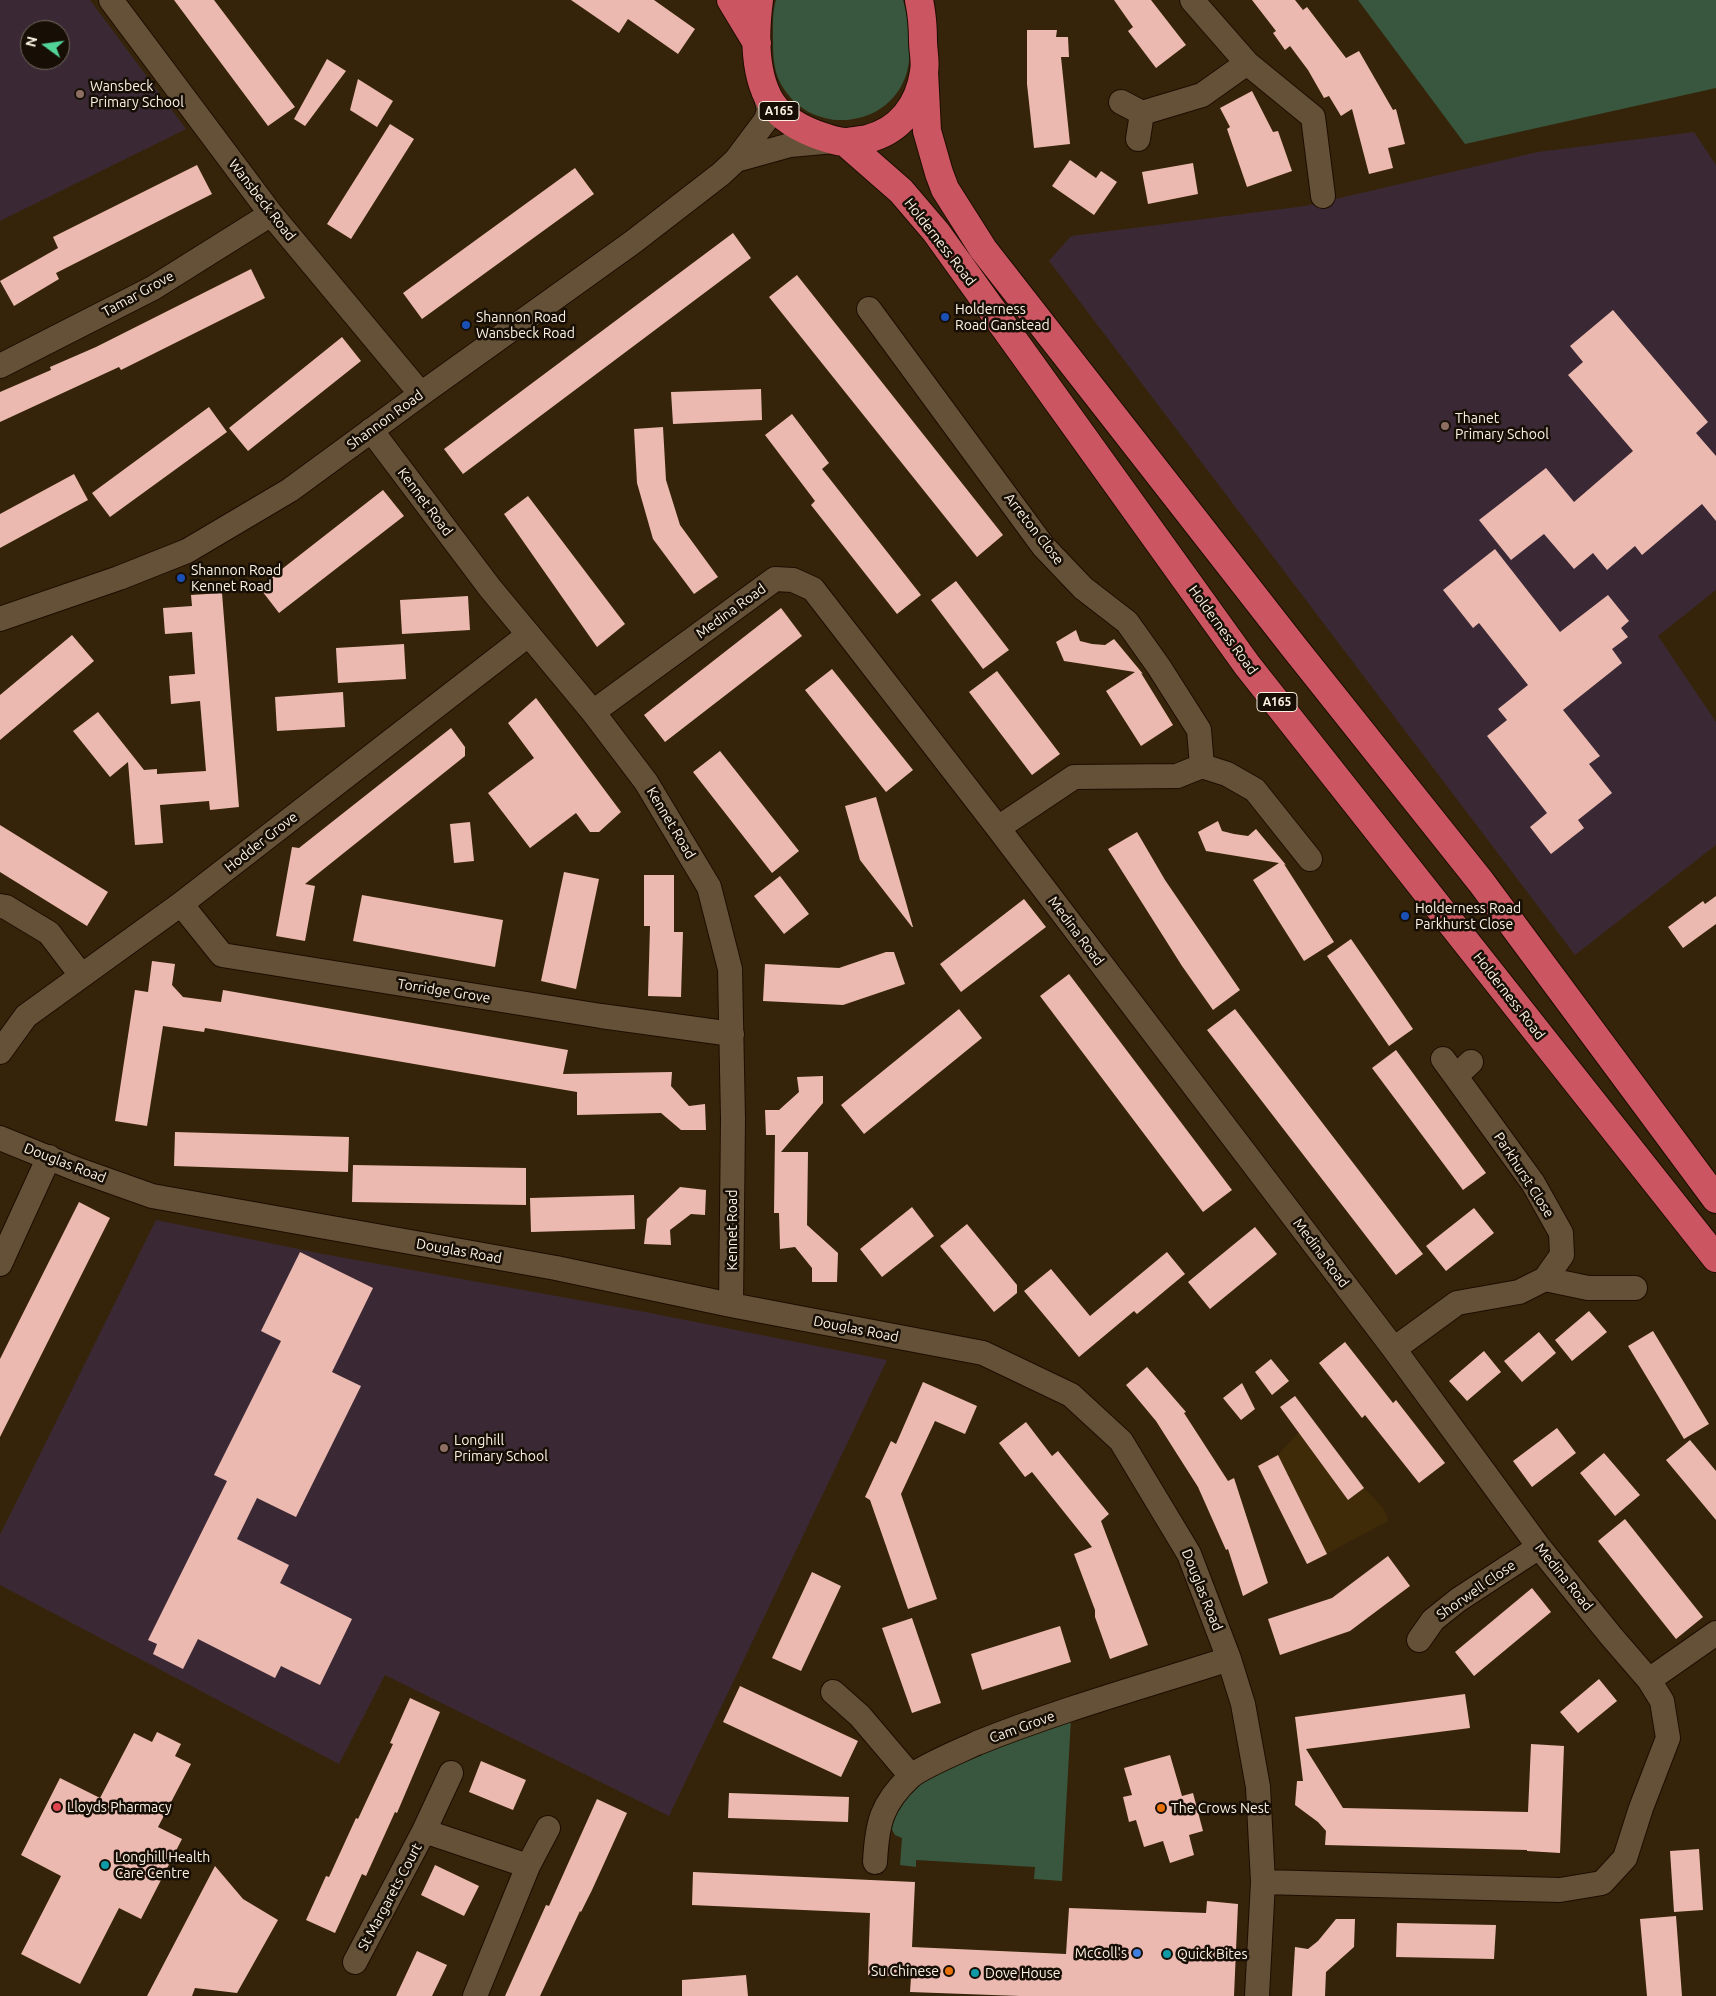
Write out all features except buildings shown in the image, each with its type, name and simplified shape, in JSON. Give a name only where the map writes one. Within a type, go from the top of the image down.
[{"type":"highway","name":"A165","points":[[731,0],[757,43]]},
{"type":"highway","name":"A165","points":[[759,0],[757,43],[762,84],[775,108],[792,123],[808,131],[841,141],[876,136],[888,132],[900,122],[915,102],[924,71]]},
{"type":"highway","name":"A165","points":[[919,0],[922,14],[927,131],[939,173],[946,189],[983,249],[1292,646],[1481,882],[1716,1199]]},
{"type":"highway","name":"Holderness Road","points":[[841,141],[901,191],[936,232],[1247,664],[1716,1258]]},
{"type":"street","name":"Wansbeck Road","points":[[111,0],[271,214],[421,394]]},
{"type":"street","points":[[1192,0],[1247,63],[1314,117],[1323,196]]},
{"type":"street","points":[[1121,102],[1142,112],[1202,94],[1247,63]]},
{"type":"street","name":"Shannon Road","points":[[0,619],[119,578],[187,551],[290,490],[633,242],[736,160],[766,120],[769,110],[762,84]]},
{"type":"street","points":[[1138,139],[1142,112]]},
{"type":"street","name":"Shannon Road","points":[[736,160],[790,145],[841,141]]},
{"type":"street","name":"Tamar Grove","points":[[0,366],[153,288],[271,214]]},
{"type":"street","name":"Arreton Close","points":[[869,309],[899,334],[1043,546],[1083,588],[1127,622],[1199,730],[1202,766]]},
{"type":"street","name":"Kennet Road","points":[[371,430],[490,588],[593,712],[646,782],[709,887],[730,969],[732,1034],[731,1305]]},
{"type":"street","name":"Medina Road","points":[[593,712],[775,580],[793,580],[813,589],[998,828],[1394,1349],[1539,1547],[1649,1680],[1662,1702],[1668,1738],[1641,1808],[1625,1858],[1602,1883],[1560,1890],[1263,1882]]},
{"type":"street","name":"Hodder Grove","points":[[0,1052],[26,1016],[181,904],[528,635]]},
{"type":"street","points":[[998,828],[1074,777],[1177,776],[1202,766],[1228,774],[1256,790],[1310,859]]},
{"type":"street","name":"Torridge Grove","points":[[181,904],[222,955],[602,1016],[732,1034]]},
{"type":"street","points":[[0,906],[6,907],[49,933],[81,975]]},
{"type":"street","name":"Parkhurst Close","points":[[1394,1349],[1457,1304],[1519,1292],[1545,1279],[1562,1255],[1561,1233],[1533,1183],[1457,1066]]},
{"type":"street","name":"Douglas Road","points":[[0,1138],[152,1196],[556,1268],[731,1305],[983,1353],[1071,1395],[1121,1441],[1189,1554],[1229,1659],[1243,1704],[1258,1787],[1263,1882],[1257,1996]]},
{"type":"street","points":[[0,1264],[48,1157]]},
{"type":"street","points":[[1545,1279],[1588,1288],[1634,1288]]},
{"type":"street","name":"Shorwell Close","points":[[1419,1640],[1433,1620],[1458,1600],[1539,1547]]},
{"type":"street","points":[[1649,1680],[1716,1633]]},
{"type":"street","name":"Cam Grove","points":[[875,1862],[877,1835],[884,1807],[911,1776],[959,1751],[1033,1721],[1229,1659]]},
{"type":"street","points":[[833,1692],[860,1716],[911,1776]]},
{"type":"street","name":"St Margarets Court","points":[[356,1962],[424,1831],[451,1773]]},
{"type":"street","points":[[474,1996],[528,1866],[548,1828]]},
{"type":"street","name":"St Margarets Court","points":[[424,1831],[528,1866]]},
{"type":"shaded area","name":"Wansbeck Primary School","points":[[0,0],[90,0],[186,129],[0,221]]},
{"type":"shaded area","name":"Thanet Primary School","points":[[1694,132],[1716,165],[1716,590],[1658,636],[1716,722],[1716,845],[1575,955],[1049,261],[1071,236],[1305,206],[1538,152]]},
{"type":"shaded area","name":"Longhill Primary School","points":[[156,1220],[323,1254],[645,1312],[887,1360],[669,1816],[385,1675],[339,1764],[0,1585],[0,1535]]},
{"type":"shaded area","points":[[1314,1422],[1364,1488],[1384,1509],[1388,1521],[1307,1564],[1257,1466],[1277,1456],[1298,1433]]},
{"type":"green space","points":[[776,0],[903,0],[907,17],[910,54],[907,72],[898,91],[885,105],[869,115],[851,120],[832,119],[814,114],[798,104],[784,89],[778,78],[775,66],[773,26]]},
{"type":"green space","points":[[1358,0],[1716,0],[1716,88],[1465,144]]},
{"type":"green space","points":[[1071,1718],[1062,1881],[1034,1879],[1035,1867],[916,1860],[916,1867],[900,1865],[902,1838],[895,1835],[891,1828],[896,1806],[921,1778],[951,1761]]},
{"type":"place","name":"Wansbeck Primary School","points":[[80,94]]},
{"type":"place","name":"Holderness Road Ganstead","points":[[945,317]]},
{"type":"place","name":"Shannon Road Wansbeck Road","points":[[466,325]]},
{"type":"place","name":"Thanet Primary School","points":[[1445,426]]},
{"type":"place","name":"Shannon Road Kennet Road","points":[[181,578]]},
{"type":"place","name":"Holderness Road Parkhurst Close","points":[[1405,916]]},
{"type":"place","name":"Longhill Primary School","points":[[444,1448]]},
{"type":"place","name":"Lloyds Pharmacy","points":[[57,1807]]},
{"type":"place","name":"The Crows Nest","points":[[1161,1808]]},
{"type":"place","name":"Longhill Health Care Centre","points":[[105,1865]]},
{"type":"place","name":"McColl's","points":[[1137,1953]]},
{"type":"place","name":"Quick Bites","points":[[1167,1954]]},
{"type":"place","name":"Su Chinese","points":[[949,1971]]},
{"type":"place","name":"Dove House","points":[[975,1973]]}]
